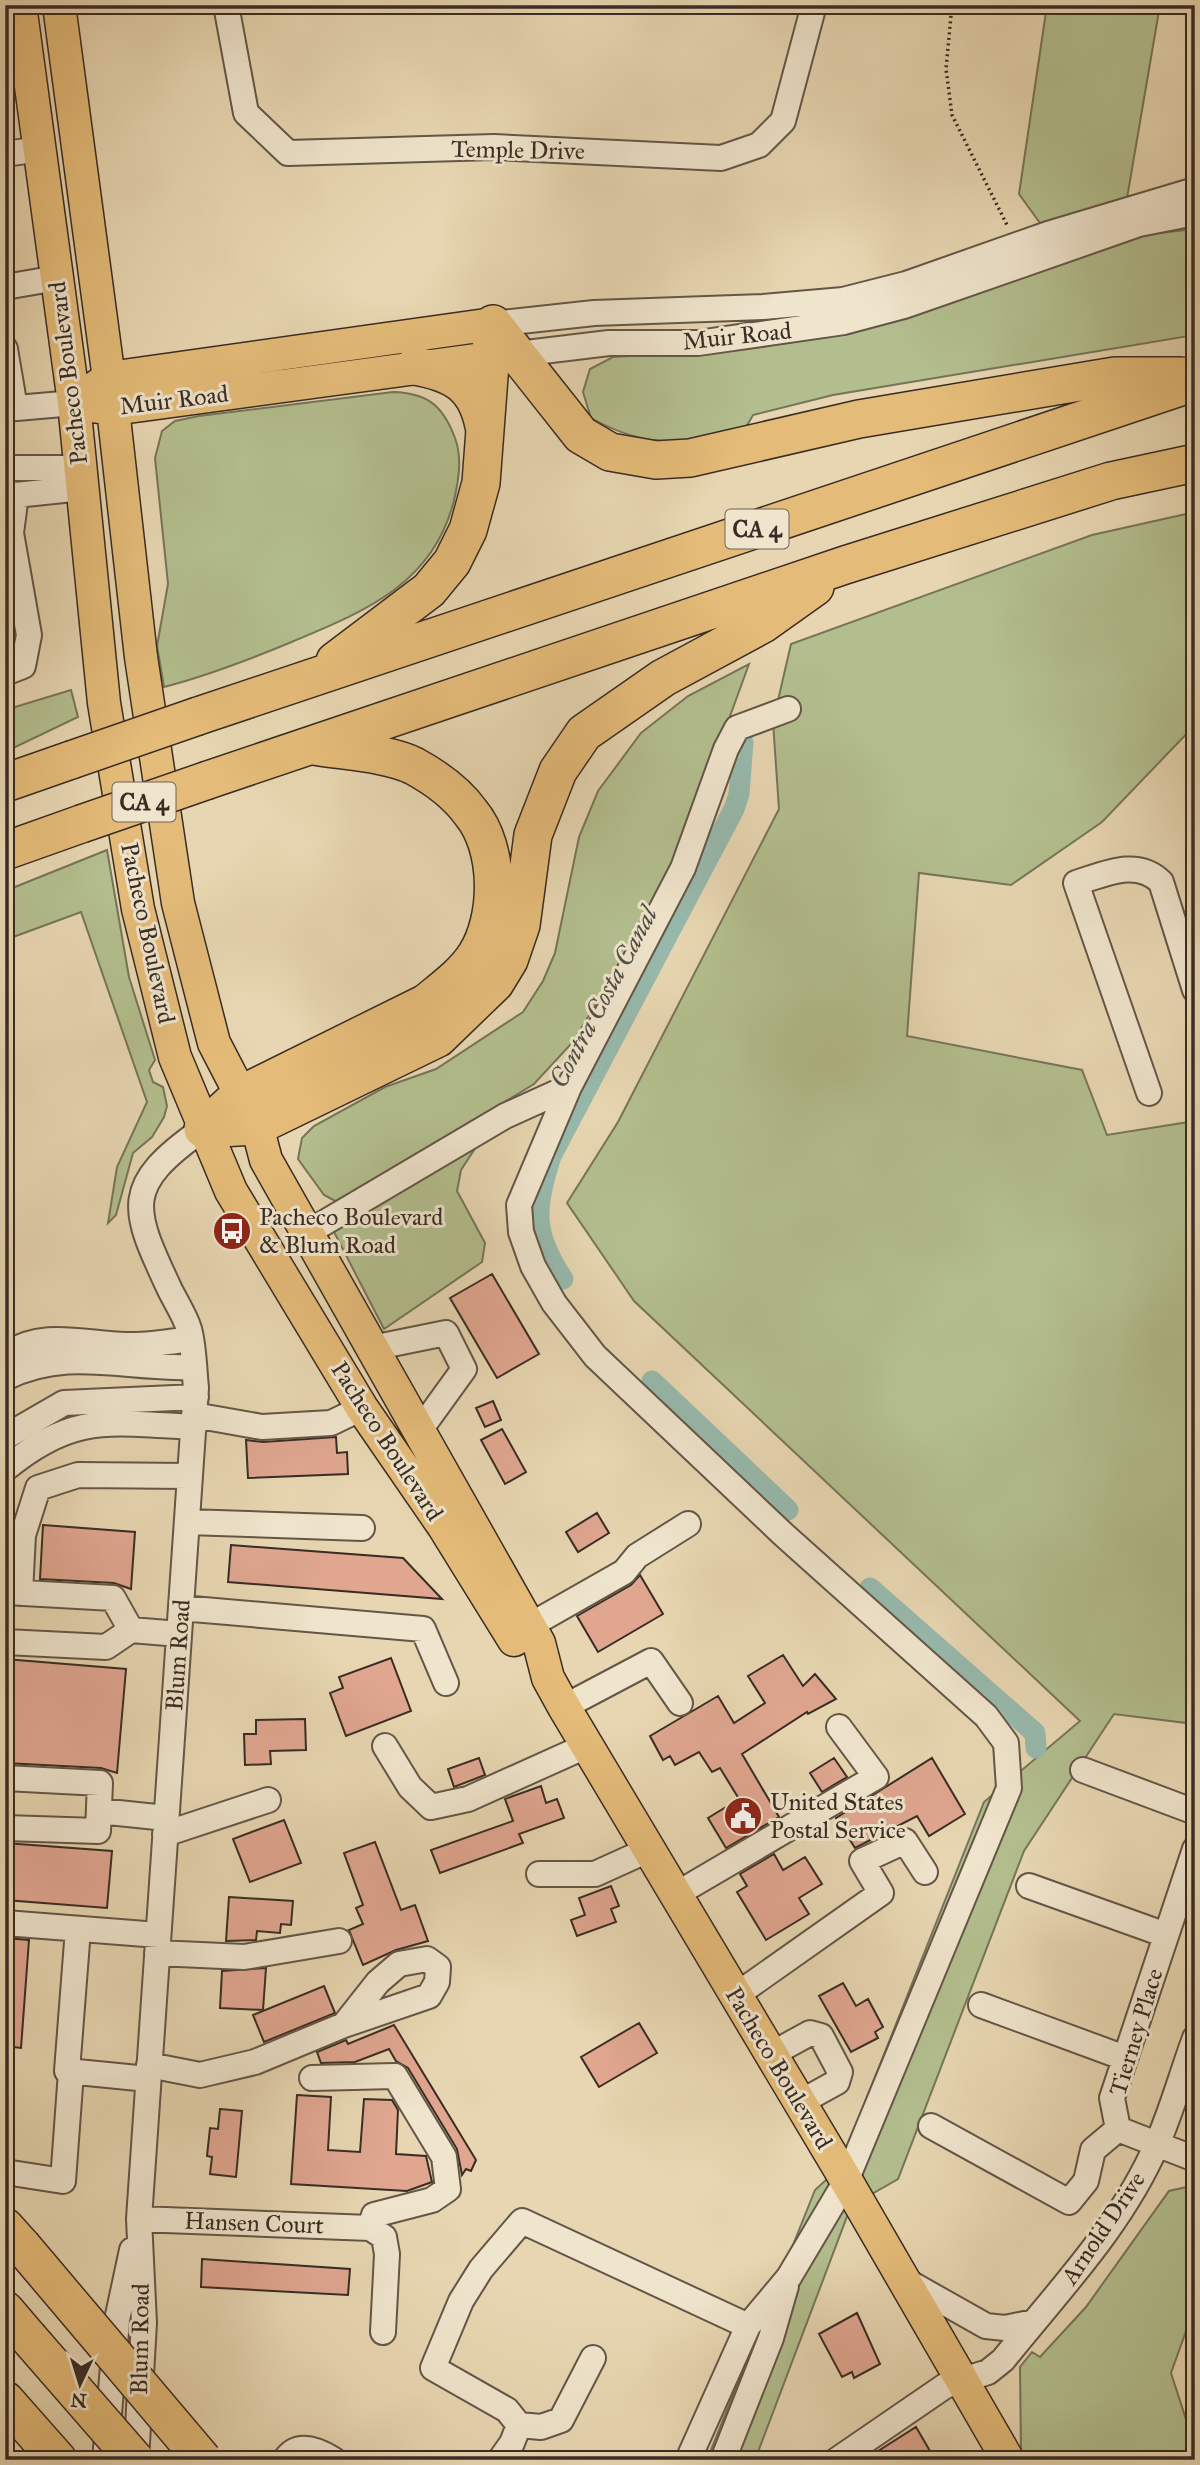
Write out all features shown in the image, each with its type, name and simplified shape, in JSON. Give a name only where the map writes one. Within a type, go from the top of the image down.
[{"type":"highway","points":[[500,345],[581,435],[610,452],[656,460],[690,458],[859,419],[1115,376],[1195,376]]},
{"type":"highway","points":[[319,675],[370,632],[429,590],[452,562],[475,514],[500,345]]},
{"type":"highway","points":[[415,366],[446,372],[468,388],[480,405],[485,433]]},
{"type":"highway","name":"CA 4","points":[[6,783],[319,675],[1195,382]]},
{"type":"highway","name":"CA 4","points":[[5,851],[845,565],[1111,481],[1195,463]]},
{"type":"highway","points":[[203,1129],[438,1038],[495,983],[509,960],[521,925],[525,883],[536,825],[558,771],[584,733],[663,678],[763,624],[845,565]]},
{"type":"highway","points":[[248,1110],[426,1003],[451,982],[476,955],[492,917],[494,877],[483,835],[473,814],[446,785],[410,765],[310,746]]},
{"type":"highway","points":[[13,2236],[203,2460]]},
{"type":"highway","points":[[16,2323],[136,2460]]},
{"type":"highway","points":[[9,2405],[58,2460]]},
{"type":"main road","name":"Pacheco Boulevard","points":[[20,5],[15,43],[40,149],[74,403],[104,704],[138,909],[175,1057],[231,1191],[362,1408],[443,1527],[523,1654],[548,1678]]},
{"type":"main road","name":"Pacheco Boulevard","points":[[59,5],[113,409],[141,657],[178,903],[214,1043],[248,1110],[266,1160],[539,1643],[548,1678],[564,1707],[846,2181],[1008,2460]]},
{"type":"main road","name":"Muir Road","points":[[74,403],[109,378],[500,345]]},
{"type":"main road","name":"Muir Road","points":[[74,403],[113,409],[415,366],[500,345]]},
{"type":"street","name":"Temple Drive","points":[[226,5],[246,113],[288,153],[494,147],[721,158],[759,145],[783,121],[814,5]]},
{"type":"street","points":[[5,154],[40,149]]},
{"type":"street","name":"Muir Road","points":[[500,345],[594,313],[763,307],[843,300],[906,284],[1012,246],[1195,190]]},
{"type":"street","name":"Muir Road","points":[[500,345],[698,342],[844,322],[904,306],[1139,224],[1195,213]]},
{"type":"street","points":[[5,287],[57,278]]},
{"type":"street","points":[[5,349],[10,409],[74,403]]},
{"type":"street","points":[[5,468],[81,478]]},
{"type":"street","points":[[5,673],[23,666],[29,635],[11,533],[11,493],[81,478]]},
{"type":"street","points":[[688,2460],[748,2326],[789,2277],[846,2181],[1009,1788],[1006,1743],[986,1716],[784,1535],[595,1356],[554,1303],[533,1266],[522,1233],[519,1205],[569,1087],[683,868],[726,749],[737,728],[788,709]]},
{"type":"street","points":[[1149,1093],[1076,883],[1127,868],[1150,871],[1161,882],[1185,934],[1195,990]]},
{"type":"street","points":[[307,1233],[505,1116],[569,1087]]},
{"type":"street","name":"Blum Road","points":[[136,2460],[144,2323],[139,2219],[195,1413],[194,1367],[189,1328],[146,1238],[139,1200],[151,1174],[173,1150],[203,1129]]},
{"type":"street","points":[[372,1348],[446,1333],[464,1369],[420,1430]]},
{"type":"street","points":[[9,1349],[46,1339],[90,1340],[123,1345],[190,1339]]},
{"type":"street","points":[[5,1378],[31,1365],[60,1360],[99,1360],[158,1368],[194,1367]]},
{"type":"street","points":[[5,1437],[64,1403],[195,1413],[262,1427],[331,1423],[362,1408]]},
{"type":"street","points":[[5,1469],[50,1437],[79,1426],[195,1413]]},
{"type":"street","points":[[131,1630],[113,1598],[12,1592],[23,1535],[37,1488],[78,1475],[190,1476]]},
{"type":"street","points":[[187,1522],[362,1528]]},
{"type":"street","points":[[529,1626],[624,1572],[637,1556],[688,1524]]},
{"type":"street","points":[[181,1608],[423,1629],[446,1683]]},
{"type":"street","points":[[5,1642],[106,1647],[131,1630],[179,1634]]},
{"type":"street","points":[[564,1707],[651,1661],[680,1703]]},
{"type":"street","points":[[675,1895],[876,1777],[839,1727]]},
{"type":"street","points":[[385,1746],[410,1787],[431,1807],[468,1799],[586,1746]]},
{"type":"street","points":[[1083,1770],[1195,1812]]},
{"type":"street","points":[[5,1778],[100,1783],[98,1831],[5,1828]]},
{"type":"street","points":[[99,1811],[166,1826],[268,1800]]},
{"type":"street","points":[[736,1997],[881,1893],[862,1861],[905,1841],[925,1872]]},
{"type":"street","name":"Tierney Place","points":[[931,2126],[1069,2202],[1087,2181],[1093,2150],[1118,2129],[1112,2098],[1195,1849]]},
{"type":"street","points":[[539,1874],[595,1874],[648,1850]]},
{"type":"street","points":[[1028,1886],[1166,1936]]},
{"type":"street","points":[[5,1923],[78,1929],[244,1957],[339,1941]]},
{"type":"street","points":[[78,1929],[67,2071],[200,2075],[255,2062],[344,2025]]},
{"type":"street","points":[[981,2005],[1125,2057]]},
{"type":"street","points":[[770,2055],[810,2033],[821,2036],[840,2072],[840,2077],[837,2082],[799,2103]]},
{"type":"street","name":"Arnold Drive","points":[[837,2460],[945,2386],[988,2372],[1003,2360],[1083,2265],[1126,2203],[1157,2144],[1195,2038]]},
{"type":"street","points":[[5,2172],[63,2181],[71,2072]]},
{"type":"street","points":[[312,2077],[396,2076],[444,2157],[447,2189],[432,2200],[374,2215],[370,2228],[384,2237],[387,2255],[383,2332]]},
{"type":"street","points":[[1118,2129],[1195,2159]]},
{"type":"street","name":"Blum Road","points":[[104,2460],[117,2320],[139,2219]]},
{"type":"street","name":"Hansen Court","points":[[139,2219],[370,2228]]},
{"type":"street","points":[[593,2358],[561,2420],[541,2427],[519,2425],[507,2410],[433,2368],[461,2301],[481,2269],[522,2221],[748,2326]]},
{"type":"street","points":[[723,2460],[771,2338],[789,2277]]},
{"type":"street","points":[[901,2277],[986,2326],[1005,2328],[1034,2322]]},
{"type":"street","points":[[500,2460],[512,2443],[519,2425]]},
{"type":"street","points":[[285,2460],[290,2452],[302,2448],[318,2450],[334,2460]]},
{"type":"path","points":[[952,5],[946,69],[952,115],[1007,221],[1012,246]]},
{"type":"green space","points":[[1047,5],[1160,5],[1125,210],[1048,234],[1019,194]]},
{"type":"green space","points":[[1195,229],[1195,335],[833,395],[753,415],[745,429],[684,440],[649,439],[612,428],[591,418],[583,392],[590,369],[613,357],[746,349],[847,334],[921,312],[1095,250],[1150,234]]},
{"type":"green space","points":[[393,392],[416,395],[433,403],[445,417],[459,452],[455,496],[446,526],[432,551],[395,589],[348,617],[246,660],[164,687],[157,646],[168,584],[155,458],[162,431],[175,421],[199,416]]},
{"type":"green space","points":[[1195,512],[1195,725],[1102,822],[1011,885],[919,873],[907,1036],[1082,1070],[1107,1135],[1195,1121],[1195,1724],[1114,1714],[1024,1851],[898,2179],[870,2195],[854,2198],[755,2460],[707,2460],[815,2190],[839,2168],[984,1802],[1080,1721],[634,1301],[567,1203],[618,1122],[779,809],[773,722],[791,644],[1092,535]]},
{"type":"green space","points":[[749,664],[679,856],[622,962],[572,1043],[534,1084],[339,1203],[324,1195],[298,1159],[302,1138],[314,1126],[385,1087],[436,1069],[523,1012],[543,981],[555,953],[579,837],[598,791],[641,733],[688,696]]},
{"type":"green space","points":[[71,690],[78,717],[5,752],[5,710]]},
{"type":"green space","points":[[107,850],[129,977],[155,1060],[149,1070],[153,1082],[163,1087],[167,1106],[152,1137],[133,1153],[116,1215],[108,1223],[117,1167],[147,1102],[81,912],[5,940],[5,891]]},
{"type":"green space","points":[[476,1147],[461,1170],[457,1191],[485,1243],[482,1262],[384,1329],[333,1230]]},
{"type":"green space","points":[[1195,2187],[1195,2306],[1171,2373],[1195,2447],[1195,2460],[1025,2460],[1021,2452],[1020,2367],[1032,2352],[1040,2357],[1086,2307],[1169,2191]]},
{"type":"building","points":[[492,1274],[539,1354],[497,1378],[450,1298]]},
{"type":"building","points":[[493,1401],[501,1420],[485,1427],[476,1408]]},
{"type":"building","points":[[502,1429],[526,1472],[505,1484],[481,1440]]},
{"type":"building","points":[[336,1437],[337,1453],[347,1452],[348,1474],[248,1478],[246,1440],[263,1442]]},
{"type":"building","points":[[597,1513],[609,1533],[578,1552],[566,1532]]},
{"type":"building","points":[[43,1525],[135,1532],[131,1589],[114,1583],[40,1579]]},
{"type":"building","points":[[231,1545],[403,1558],[442,1599],[228,1582]]},
{"type":"building","points":[[640,1575],[663,1614],[598,1652],[577,1616],[631,1585]]},
{"type":"building","points":[[783,1655],[803,1686],[815,1674],[836,1699],[808,1714],[807,1712],[742,1754],[779,1817],[726,1848],[708,1818],[739,1799],[720,1768],[712,1772],[699,1752],[675,1765],[670,1756],[663,1760],[650,1736],[718,1696],[734,1723],[765,1703],[748,1676]]},
{"type":"building","points":[[391,1658],[411,1711],[346,1736],[330,1693],[343,1688],[339,1677]]},
{"type":"building","points":[[5,1659],[126,1669],[117,1773],[101,1768],[5,1763]]},
{"type":"building","points":[[305,1719],[306,1750],[270,1751],[271,1764],[245,1765],[244,1734],[256,1734],[256,1720]]},
{"type":"building","points":[[479,1758],[485,1775],[454,1787],[448,1769]]},
{"type":"building","points":[[834,1758],[847,1777],[822,1792],[810,1773]]},
{"type":"building","points":[[932,1758],[965,1814],[929,1836],[917,1816],[855,1848],[836,1818]]},
{"type":"building","points":[[541,1786],[546,1803],[557,1799],[564,1818],[519,1834],[523,1843],[440,1873],[431,1850],[513,1821],[505,1799]]},
{"type":"building","points":[[284,1820],[301,1863],[250,1882],[233,1839]]},
{"type":"building","points":[[375,1842],[401,1910],[415,1905],[428,1941],[396,1950],[363,1965],[349,1930],[363,1924],[356,1908],[363,1905],[344,1853]]},
{"type":"building","points":[[5,1843],[112,1851],[107,1908],[5,1900]]},
{"type":"building","points":[[774,1854],[783,1870],[805,1857],[822,1884],[799,1898],[809,1914],[766,1940],[737,1892],[747,1886],[740,1874]]},
{"type":"building","points":[[611,1886],[619,1906],[611,1909],[616,1922],[577,1936],[571,1920],[585,1915],[579,1898]]},
{"type":"building","points":[[229,1897],[293,1901],[291,1925],[281,1924],[280,1933],[257,1931],[256,1940],[226,1941]]},
{"type":"building","points":[[5,1938],[29,1940],[21,2048],[5,2046]]},
{"type":"building","points":[[266,1968],[263,2010],[220,2008],[222,1971]]},
{"type":"building","points":[[843,1983],[856,2006],[868,1999],[883,2027],[875,2032],[878,2038],[851,2052],[819,1996]]},
{"type":"building","points":[[324,1986],[335,2013],[264,2042],[253,2015]]},
{"type":"building","points":[[639,2023],[657,2053],[599,2087],[581,2057]]},
{"type":"building","points":[[394,2025],[476,2160],[471,2171],[466,2169],[462,2175],[457,2149],[408,2068],[396,2061],[389,2049],[355,2062],[321,2063],[317,2052],[346,2040],[348,2044]]},
{"type":"building","points":[[297,2095],[331,2097],[328,2150],[360,2152],[364,2099],[392,2100],[398,2110],[396,2154],[426,2156],[432,2182],[407,2191],[291,2184]]},
{"type":"building","points":[[220,2109],[242,2111],[236,2177],[210,2174],[212,2157],[207,2156],[210,2128],[218,2129]]},
{"type":"building","points":[[202,2259],[350,2269],[348,2295],[201,2287]]},
{"type":"building","points":[[857,2313],[880,2364],[854,2378],[852,2372],[842,2377],[819,2334]]},
{"type":"building","points":[[916,2427],[930,2451],[915,2460],[864,2460]]},
{"type":"waterway","name":"Contra Costa Canal","points":[[563,1279],[545,1247],[539,1219],[539,1205],[551,1156],[734,809],[739,794],[743,742]]},
{"type":"waterway","name":"Contra Costa Canal","points":[[652,1381],[788,1510]]},
{"type":"waterway","name":"Contra Costa Canal","points":[[870,1588],[1035,1733],[1036,1748]]},
{"type":"place","name":"Pacheco Boulevard & Blum Road","points":[[232,1231]]},
{"type":"place","name":"United States Postal Service","points":[[743,1816]]}]
